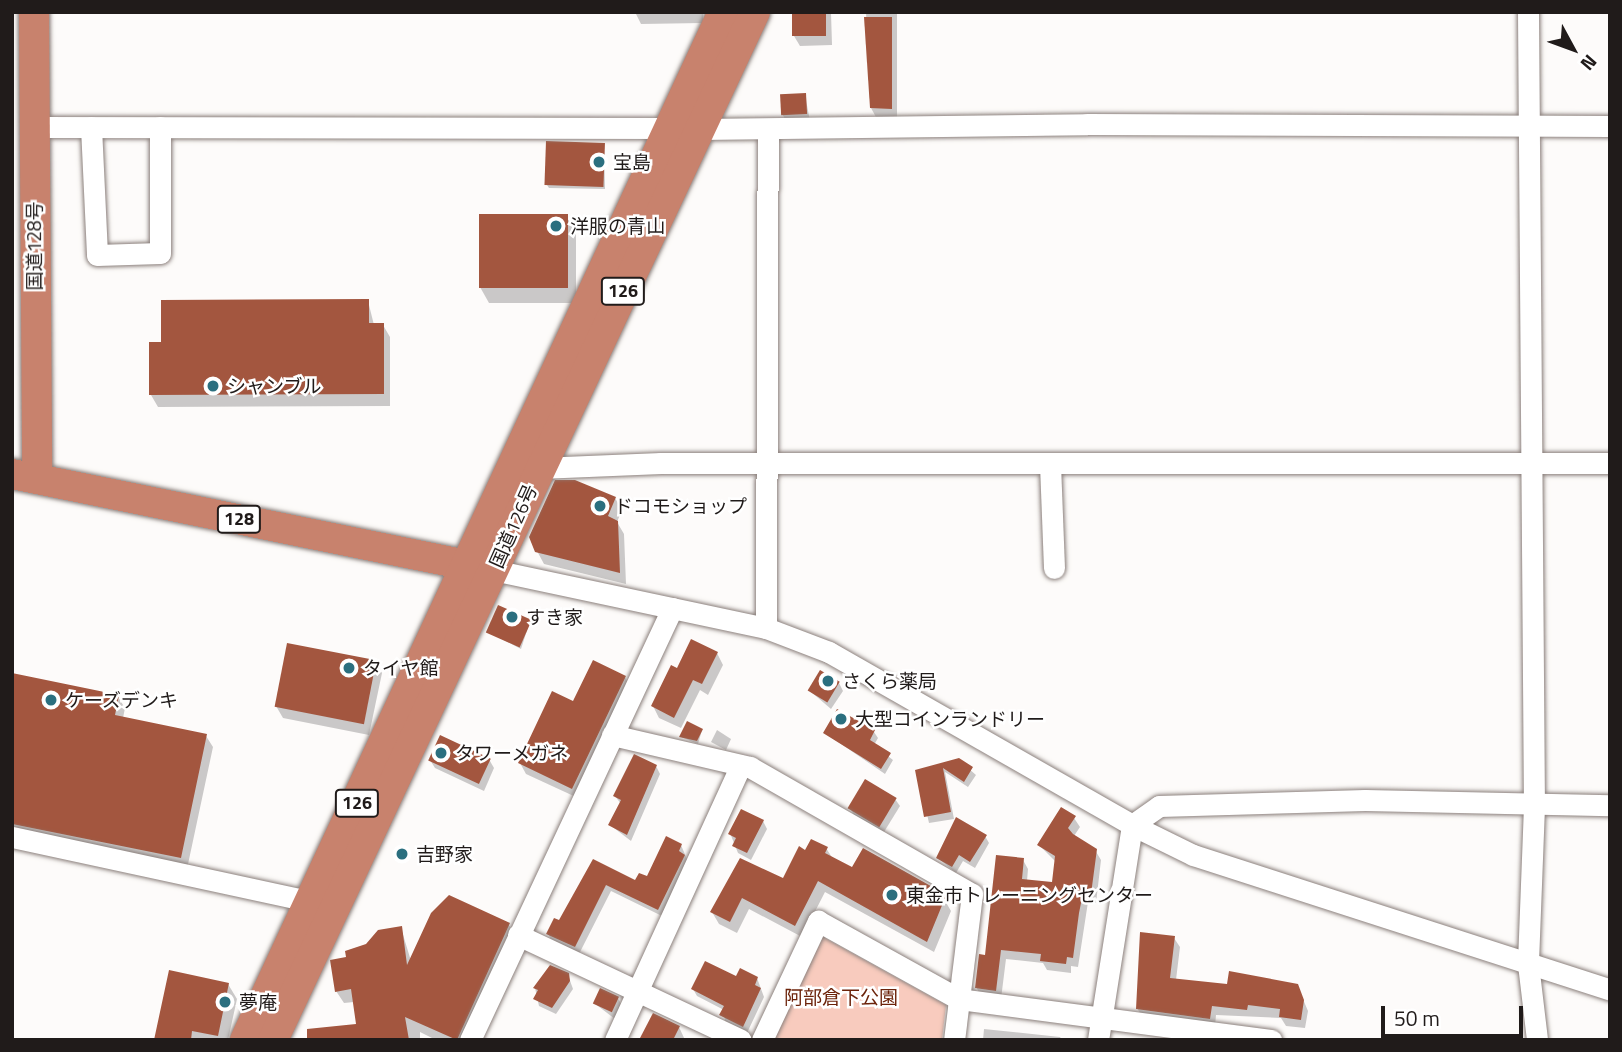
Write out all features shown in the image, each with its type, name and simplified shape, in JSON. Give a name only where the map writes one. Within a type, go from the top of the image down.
[{"type":"highway","name":"国道128号","points":[[34,12],[23,127],[24,477],[479,568]]},
{"type":"highway","name":"国道126号","points":[[273,1040],[668,128],[723,12]]},
{"type":"highway","name":"国道126号","points":[[245,1040],[479,568],[539,468],[755,12]]},
{"type":"street","points":[[1528,12],[1528,463],[1534,806],[1528,964],[1537,1040]]},
{"type":"street","points":[[700,129],[1610,126]]},
{"type":"street","points":[[23,127],[668,128]]},
{"type":"street","points":[[91,127],[97,255],[160,253],[160,127]]},
{"type":"street","points":[[766,628],[768,129]]},
{"type":"street","points":[[539,468],[1610,463]]},
{"type":"street","points":[[1050,464],[1054,568]]},
{"type":"street","points":[[479,568],[766,628],[829,652],[1132,825],[1221,867],[1610,990]]},
{"type":"street","points":[[470,1040],[672,608]]},
{"type":"street","points":[[612,735],[741,765],[972,894],[954,1040]]},
{"type":"street","points":[[615,1040],[741,765]]},
{"type":"street","points":[[1098,1040],[1132,825],[1159,806],[1365,800],[1534,806],[1610,805]]},
{"type":"street","points":[[12,837],[312,902]]},
{"type":"street","points":[[762,1040],[818,921],[959,999],[1271,1040]]},
{"type":"street","points":[[518,935],[741,1040]]},
{"type":"green space","name":"阿部倉下公園","points":[[823,937],[946,1005],[942,1040],[774,1040]]},
{"type":"building","points":[[792,12],[826,12],[826,36],[792,36]]},
{"type":"building","points":[[864,17],[892,17],[892,109],[870,108]]},
{"type":"building","points":[[806,93],[807,114],[781,115],[780,94]]},
{"type":"building","points":[[546,141],[605,143],[603,187],[544,185]]},
{"type":"building","points":[[479,214],[568,214],[568,288],[479,288]]},
{"type":"building","points":[[369,299],[369,323],[384,323],[384,394],[149,395],[149,342],[161,342],[161,300]]},
{"type":"building","points":[[555,480],[575,480],[616,497],[608,516],[618,521],[620,573],[535,552],[529,537]]},
{"type":"building","points":[[498,605],[532,620],[520,647],[486,632]]},
{"type":"building","points":[[691,639],[718,652],[702,684],[693,680],[674,718],[651,706],[671,665],[677,668]]},
{"type":"building","points":[[287,643],[376,660],[364,724],[275,707]]},
{"type":"building","points":[[593,660],[626,676],[572,789],[518,763],[552,691],[573,701]]},
{"type":"building","points":[[820,670],[840,682],[827,702],[808,691]]},
{"type":"building","points":[[12,673],[119,695],[115,715],[207,734],[181,858],[12,824]]},
{"type":"building","points":[[837,709],[875,730],[870,740],[891,753],[881,769],[823,733]]},
{"type":"building","points":[[687,721],[703,729],[697,741],[679,737]]},
{"type":"building","points":[[440,735],[491,759],[479,784],[428,760]]},
{"type":"building","points":[[634,754],[657,765],[627,835],[608,825],[621,800],[613,796]]},
{"type":"building","points":[[959,758],[973,767],[964,782],[943,768],[951,812],[924,817],[915,770]]},
{"type":"building","points":[[865,779],[897,798],[879,827],[847,808]]},
{"type":"building","points":[[1061,807],[1076,816],[1068,828],[1073,834],[1097,849],[1091,894],[1083,893],[1073,958],[1067,957],[1066,964],[1040,961],[1041,954],[1001,950],[996,991],[975,988],[979,954],[985,955],[996,855],[1024,858],[1022,879],[1052,882],[1055,856],[1037,845]]},
{"type":"building","points":[[741,809],[764,820],[747,853],[732,846],[736,838],[728,834]]},
{"type":"building","points":[[956,817],[987,835],[970,862],[959,855],[952,867],[936,858]]},
{"type":"building","points":[[666,836],[682,844],[679,851],[685,855],[658,910],[606,885],[575,947],[546,934],[554,918],[559,920],[593,859],[635,880],[639,873],[647,876]]},
{"type":"building","points":[[811,839],[828,847],[825,853],[852,867],[863,848],[938,890],[945,898],[927,942],[818,881],[795,926],[742,898],[730,922],[710,912],[740,858],[783,878],[799,846],[805,850]]},
{"type":"building","points":[[449,895],[510,923],[457,1040],[405,1017],[409,1040],[307,1040],[307,1029],[356,1024],[351,989],[335,992],[330,960],[346,957],[345,951],[366,944],[378,930],[402,926],[407,965],[431,913]]},
{"type":"building","points":[[1140,932],[1175,936],[1170,978],[1227,984],[1229,971],[1298,984],[1304,1000],[1301,1020],[1279,1017],[1280,1009],[1248,1005],[1247,1010],[1212,1006],[1210,1019],[1136,1009]]},
{"type":"building","points":[[705,961],[736,976],[740,968],[758,977],[755,985],[761,988],[743,1027],[719,1015],[724,1006],[691,989]]},
{"type":"building","points":[[550,965],[569,973],[570,981],[552,1008],[533,999],[538,990],[533,988]]},
{"type":"building","points":[[169,970],[229,983],[218,1036],[192,1031],[191,1040],[154,1040]]},
{"type":"building","points":[[600,988],[619,997],[612,1012],[593,1003]]},
{"type":"building","points":[[653,1013],[680,1026],[673,1040],[639,1040]]},
{"type":"place","name":"宝島","points":[[599,162]]},
{"type":"place","name":"洋服の青山","points":[[556,226]]},
{"type":"place","name":"シャンブル","points":[[213,386]]},
{"type":"place","name":"ドコモショップ","points":[[600,506]]},
{"type":"place","name":"すき家","points":[[512,617]]},
{"type":"place","name":"タイヤ館","points":[[349,668]]},
{"type":"place","name":"さくら薬局","points":[[828,681]]},
{"type":"place","name":"ケーズデンキ","points":[[51,700]]},
{"type":"place","name":"大型コインランドリー","points":[[841,719]]},
{"type":"place","name":"タワーメガネ","points":[[441,753]]},
{"type":"place","name":"吉野家","points":[[402,854]]},
{"type":"place","name":"東金市トレーニングセンター","points":[[892,895]]},
{"type":"place","name":"夢庵","points":[[225,1002]]}]
